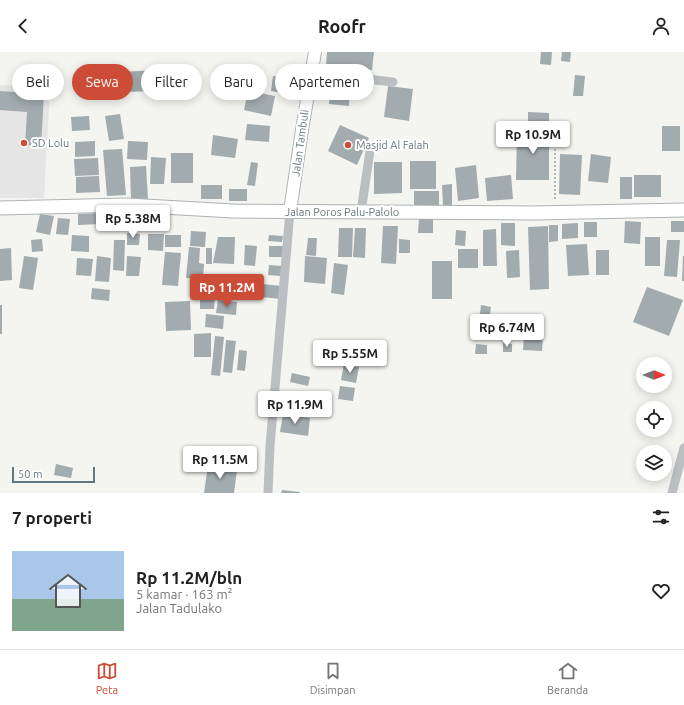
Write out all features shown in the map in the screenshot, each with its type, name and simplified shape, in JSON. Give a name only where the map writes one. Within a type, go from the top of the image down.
[{"type":"main road","name":"Jalan Poros Palu-Palolo","points":[[0,208],[127,205],[195,210],[290,212],[555,212],[684,210]]},
{"type":"street","name":"Jalan Tambuli","points":[[313,64],[315,52]]},
{"type":"street","points":[[374,80],[393,82]]},
{"type":"street","name":"Jalan Tambuli","points":[[290,212],[307,100]]},
{"type":"street","points":[[361,212],[370,151]]},
{"type":"street","points":[[268,493],[270,446],[290,212]]},
{"type":"street","points":[[672,493],[684,448]]},
{"type":"path","points":[[555,129],[555,212]]},
{"type":"shaded area","name":"SD Lolu","points":[[0,85],[12,86],[12,100],[49,100],[44,198],[0,198]]},
{"type":"building","points":[[327,52],[374,52],[373,64],[326,64]]},
{"type":"building","points":[[541,52],[552,52],[551,65],[540,64]]},
{"type":"building","points":[[562,52],[571,52],[570,62],[561,61]]},
{"type":"building","points":[[133,71],[141,71],[141,91],[133,92]]},
{"type":"building","points":[[575,75],[585,76],[583,96],[573,96]]},
{"type":"building","points":[[273,76],[275,76],[275,92],[271,91]]},
{"type":"building","points":[[388,86],[413,89],[409,121],[384,117]]},
{"type":"building","points":[[0,91],[12,92],[12,100],[44,100],[41,146],[25,145],[27,112],[0,110]]},
{"type":"building","points":[[267,95],[275,96],[271,116],[244,110],[246,100],[267,100]]},
{"type":"building","points":[[329,100],[349,100],[349,106],[329,104]]},
{"type":"building","points":[[528,112],[549,113],[549,127],[528,127]]},
{"type":"building","points":[[120,114],[124,139],[109,141],[105,116]]},
{"type":"building","points":[[89,116],[90,130],[72,131],[71,117]]},
{"type":"building","points":[[247,124],[270,126],[269,142],[245,140]]},
{"type":"building","name":"Masjid Al Falah","points":[[340,125],[369,138],[357,165],[328,151]]},
{"type":"building","points":[[662,126],[680,126],[680,151],[662,151]]},
{"type":"building","points":[[517,130],[549,130],[549,180],[516,180]]},
{"type":"building","points":[[213,135],[238,139],[235,158],[211,155]]},
{"type":"building","points":[[95,141],[95,156],[75,157],[75,142]]},
{"type":"building","points":[[128,141],[148,142],[147,160],[127,159]]},
{"type":"building","points":[[122,149],[126,195],[107,196],[103,150]]},
{"type":"building","points":[[171,153],[193,153],[193,183],[171,183]]},
{"type":"building","points":[[560,154],[582,155],[580,195],[559,194]]},
{"type":"building","points":[[591,154],[611,157],[608,183],[588,181]]},
{"type":"building","points":[[151,157],[166,158],[164,184],[150,184]]},
{"type":"building","points":[[98,158],[99,175],[75,176],[74,159]]},
{"type":"building","points":[[410,161],[436,161],[436,189],[410,189]]},
{"type":"building","points":[[251,162],[258,163],[255,186],[247,185]]},
{"type":"building","points":[[374,162],[402,162],[402,193],[374,194]]},
{"type":"building","points":[[476,165],[479,198],[458,201],[455,168]]},
{"type":"building","points":[[146,166],[148,200],[131,201],[130,167]]},
{"type":"building","points":[[511,175],[513,199],[487,201],[485,178]]},
{"type":"building","points":[[634,175],[661,175],[661,197],[634,197]]},
{"type":"building","points":[[99,176],[100,192],[76,193],[76,177]]},
{"type":"building","points":[[620,177],[632,177],[632,199],[620,199]]},
{"type":"building","points":[[452,184],[452,206],[443,206],[442,185]]},
{"type":"building","points":[[201,185],[222,185],[222,199],[201,199]]},
{"type":"building","points":[[229,189],[247,189],[247,201],[229,201]]},
{"type":"building","points":[[414,191],[439,191],[439,206],[414,207]]},
{"type":"building","points":[[101,213],[101,224],[78,225],[78,214]]},
{"type":"building","points":[[40,214],[54,216],[50,235],[36,232]]},
{"type":"building","points":[[58,218],[70,219],[68,235],[56,234]]},
{"type":"building","points":[[419,218],[433,218],[433,233],[418,233]]},
{"type":"building","points":[[625,221],[641,222],[640,244],[624,243]]},
{"type":"building","points":[[671,221],[684,221],[684,232],[671,232]]},
{"type":"building","points":[[584,222],[597,222],[597,237],[584,237]]},
{"type":"building","points":[[501,223],[515,223],[515,246],[501,245]]},
{"type":"building","points":[[578,223],[578,238],[562,239],[562,224]]},
{"type":"building","points":[[549,225],[558,225],[558,241],[549,242]]},
{"type":"building","points":[[383,226],[398,226],[396,264],[381,263]]},
{"type":"building","points":[[548,226],[549,289],[530,290],[528,227]]},
{"type":"building","points":[[339,228],[353,228],[352,257],[338,257]]},
{"type":"building","points":[[355,228],[366,228],[365,258],[353,257]]},
{"type":"building","points":[[496,229],[497,266],[483,266],[483,230]]},
{"type":"building","points":[[456,230],[466,231],[465,246],[455,245]]},
{"type":"building","points":[[191,231],[206,232],[205,247],[190,246]]},
{"type":"building","points":[[127,233],[140,234],[139,245],[127,245]]},
{"type":"building","points":[[148,234],[164,234],[163,251],[148,250]]},
{"type":"building","points":[[72,235],[89,236],[89,252],[71,251]]},
{"type":"building","points":[[165,235],[181,235],[181,247],[165,247]]},
{"type":"building","points":[[269,235],[283,236],[282,242],[268,241]]},
{"type":"building","points":[[218,237],[235,237],[234,264],[213,263]]},
{"type":"building","points":[[645,237],[660,237],[660,266],[645,266]]},
{"type":"building","points":[[308,238],[317,238],[316,256],[306,255]]},
{"type":"building","points":[[42,239],[43,251],[32,252],[31,240]]},
{"type":"building","points":[[399,239],[410,240],[410,253],[399,253]]},
{"type":"building","points":[[114,240],[125,240],[124,271],[113,270]]},
{"type":"building","points":[[667,240],[680,240],[677,277],[664,276]]},
{"type":"building","points":[[587,244],[589,275],[568,276],[566,245]]},
{"type":"building","points":[[245,245],[257,246],[255,266],[244,265]]},
{"type":"building","points":[[269,246],[284,246],[284,257],[269,257]]},
{"type":"building","points":[[189,247],[200,248],[199,263],[204,264],[203,279],[186,278]]},
{"type":"building","points":[[11,248],[12,280],[0,281],[0,249]]},
{"type":"building","points":[[206,248],[212,248],[212,264],[206,264]]},
{"type":"building","points":[[458,249],[478,249],[478,268],[458,268]]},
{"type":"building","points":[[519,250],[520,277],[507,278],[506,251]]},
{"type":"building","points":[[596,250],[609,250],[609,275],[596,275]]},
{"type":"building","points":[[165,252],[181,253],[178,286],[162,285]]},
{"type":"building","points":[[24,256],[38,258],[33,290],[19,288]]},
{"type":"building","points":[[97,256],[111,258],[109,282],[95,281]]},
{"type":"building","points":[[127,256],[141,257],[139,276],[126,276]]},
{"type":"building","points":[[305,256],[327,258],[325,284],[304,282]]},
{"type":"building","points":[[683,256],[684,281],[682,281]]},
{"type":"building","points":[[77,258],[93,259],[91,276],[76,275]]},
{"type":"building","points":[[432,261],[452,261],[452,299],[432,299]]},
{"type":"building","points":[[334,263],[348,265],[344,295],[331,293]]},
{"type":"building","points":[[269,265],[282,266],[281,276],[268,275]]},
{"type":"building","points":[[229,275],[249,278],[247,292],[228,289]]},
{"type":"building","points":[[206,279],[226,281],[225,292],[205,290]]},
{"type":"building","points":[[262,284],[282,286],[281,299],[261,297]]},
{"type":"building","points":[[647,287],[683,300],[669,336],[633,322]]},
{"type":"building","points":[[92,288],[110,290],[109,301],[91,299]]},
{"type":"building","points":[[200,296],[215,296],[214,309],[200,309]]},
{"type":"building","points":[[218,300],[237,302],[236,315],[216,313]]},
{"type":"building","points":[[190,301],[191,330],[166,331],[165,302]]},
{"type":"building","points":[[0,305],[2,305],[2,334],[0,334]]},
{"type":"building","points":[[481,305],[491,307],[490,315],[480,314]]},
{"type":"building","points":[[206,314],[224,316],[223,329],[205,327]]},
{"type":"building","points":[[477,324],[490,326],[488,339],[475,337]]},
{"type":"building","points":[[211,333],[211,357],[194,357],[194,334]]},
{"type":"building","points":[[215,336],[224,337],[220,376],[211,375]]},
{"type":"building","points":[[524,336],[543,337],[542,351],[523,350]]},
{"type":"building","points":[[226,340],[236,341],[232,373],[223,372]]},
{"type":"building","points":[[347,342],[360,344],[358,360],[344,358]]},
{"type":"building","points":[[503,343],[512,344],[512,352],[503,352]]},
{"type":"building","points":[[476,344],[487,345],[487,354],[475,354]]},
{"type":"building","points":[[239,350],[247,351],[245,371],[237,370]]},
{"type":"building","points":[[344,364],[359,367],[356,383],[341,380]]},
{"type":"building","points":[[292,373],[310,377],[308,386],[290,382]]},
{"type":"building","points":[[340,386],[355,388],[353,401],[338,399]]},
{"type":"building","points":[[304,392],[315,392],[314,411],[303,411]]},
{"type":"building","points":[[288,396],[301,398],[300,410],[286,408]]},
{"type":"building","points":[[283,414],[310,418],[308,436],[280,432]]},
{"type":"building","points":[[56,464],[73,468],[71,478],[54,475]]},
{"type":"building","points":[[208,465],[237,470],[234,493],[204,493]]},
{"type":"building","points":[[282,490],[300,492],[300,493],[281,493]]},
{"type":"place","name":"SD Lolu","points":[[24,143]]},
{"type":"place","name":"Masjid Al Falah","points":[[348,145]]}]
